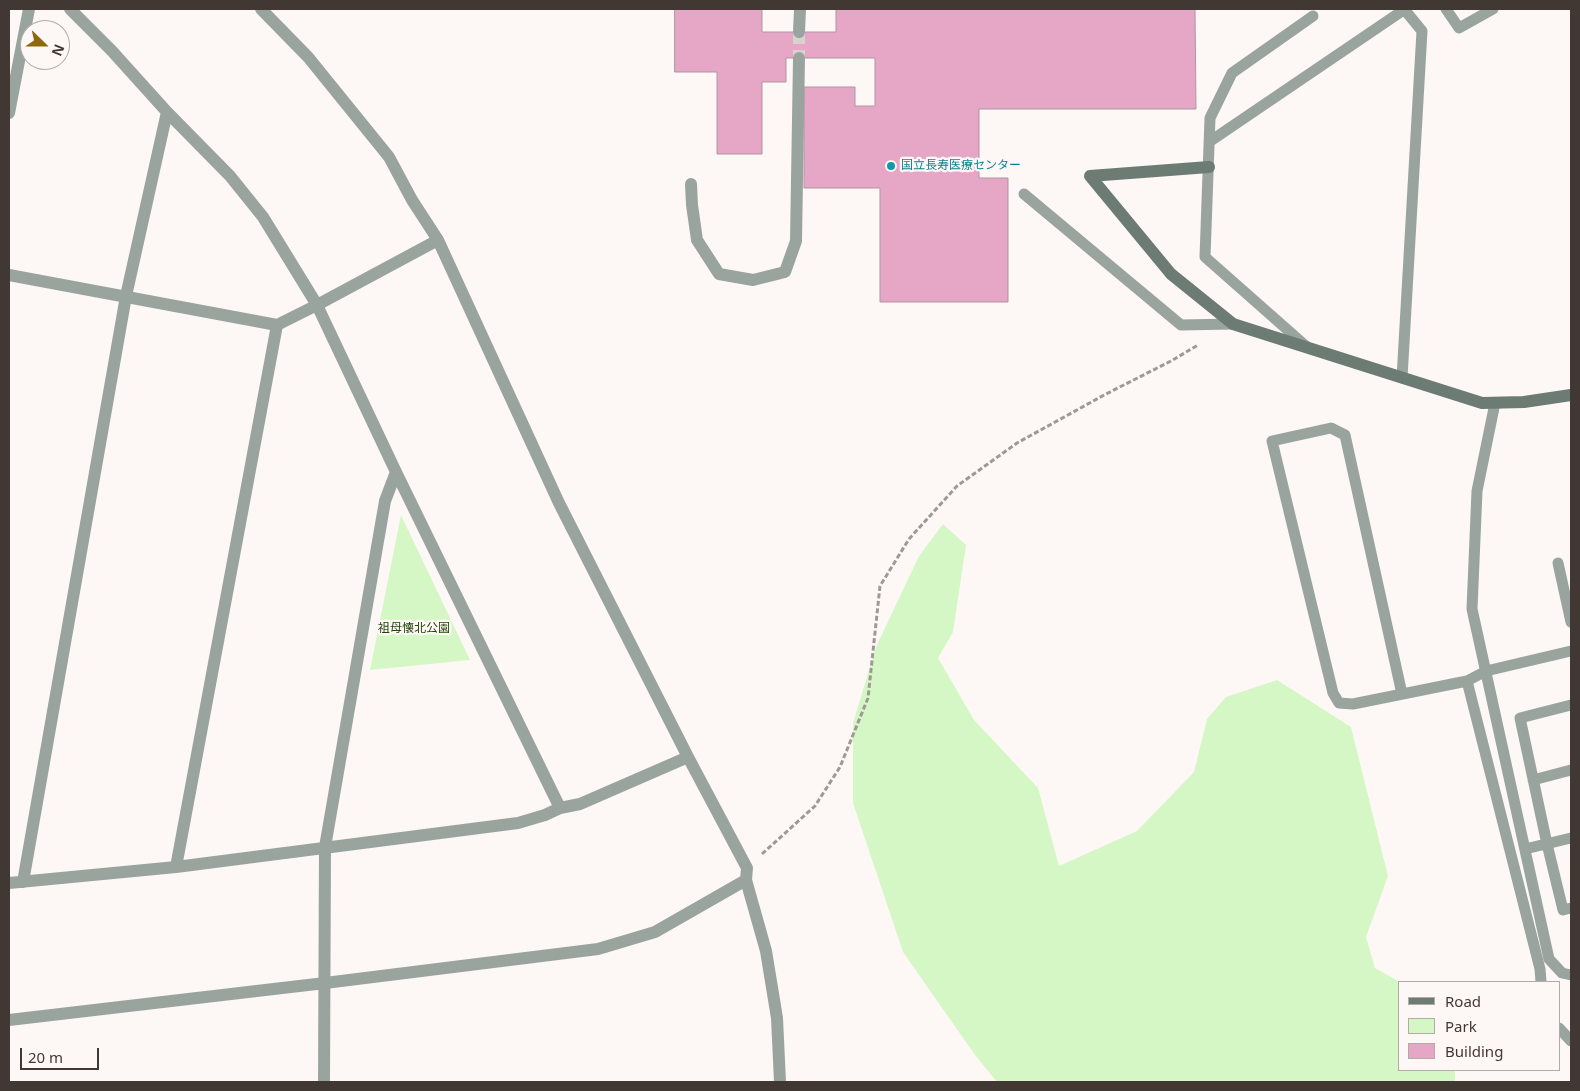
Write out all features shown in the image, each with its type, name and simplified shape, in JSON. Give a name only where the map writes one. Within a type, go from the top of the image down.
[{"type":"street","points":[[9,113],[28,9]]},
{"type":"street","points":[[70,9],[230,176],[263,217],[317,305],[396,472],[560,808]]},
{"type":"street","points":[[261,9],[308,57],[389,157],[412,200],[438,240],[559,503],[746,874],[766,951],[777,1018],[780,1082]]},
{"type":"street","points":[[799,32],[800,9]]},
{"type":"street","points":[[691,184],[697,240],[719,274],[753,280],[785,272],[796,242],[799,58]]},
{"type":"street","points":[[23,882],[126,296],[167,112]]},
{"type":"street","points":[[1209,167],[1090,176],[1171,274],[1233,324],[1482,403],[1524,402],[1571,394]]},
{"type":"street","points":[[9,275],[277,325],[438,240]]},
{"type":"street","points":[[176,867],[277,325]]},
{"type":"street","points":[[324,1082],[325,847],[385,501],[396,472]]},
{"type":"street","points":[[9,883],[176,867],[518,823],[545,815],[560,808],[580,804],[688,757]]},
{"type":"street","points":[[9,1020],[598,949],[655,932],[746,874]]},
{"type":"lane","points":[[1209,142],[1405,9],[1422,31],[1402,378]]},
{"type":"lane","points":[[1446,9],[1459,28],[1493,9]]},
{"type":"lane","points":[[1308,348],[1206,257],[1210,118],[1232,73],[1312,16]]},
{"type":"lane","points":[[1024,194],[1181,325],[1233,324]]},
{"type":"lane","points":[[1495,403],[1477,491],[1472,609],[1549,959],[1562,973],[1571,975]]},
{"type":"lane","points":[[1402,694],[1345,435],[1331,428],[1272,441],[1333,693],[1340,703],[1353,704],[1402,694],[1467,680],[1486,672],[1571,651]]},
{"type":"lane","points":[[1558,563],[1571,622]]},
{"type":"lane","points":[[1467,680],[1540,969],[1541,981]]},
{"type":"lane","points":[[1571,705],[1520,718],[1563,910],[1571,908]]},
{"type":"lane","points":[[1533,780],[1571,770]]},
{"type":"lane","points":[[1525,849],[1571,838]]},
{"type":"lane","points":[[1560,1029],[1571,1041]]},
{"type":"path","points":[[746,874],[815,806],[840,767],[868,698],[880,586],[909,540],[957,486],[1017,443],[1202,343]]},
{"type":"green space","name":"祖母懐北公園","points":[[401,515],[470,660],[370,670]]},
{"type":"green space","points":[[943,524],[966,545],[953,632],[938,658],[974,720],[1038,788],[1059,866],[1137,831],[1194,772],[1207,719],[1226,697],[1277,680],[1351,727],[1388,876],[1366,937],[1375,968],[1398,981],[1398,1071],[1455,1071],[1455,1082],[997,1082],[975,1055],[903,952],[853,803],[853,723],[876,647],[919,556]]},
{"type":"building","name":"国立長寿医療センター","points":[[675,9],[762,9],[762,32],[836,32],[836,9],[1195,9],[1196,109],[979,109],[979,178],[1008,178],[1008,302],[880,302],[880,188],[804,188],[804,87],[855,87],[855,106],[875,106],[875,58],[786,58],[786,82],[762,82],[762,154],[717,154],[717,72],[675,72]]},
{"type":"tunnel","points":[[799,32],[799,58]]},
{"type":"place","name":"国立長寿医療センター","points":[[891,166]]}]
